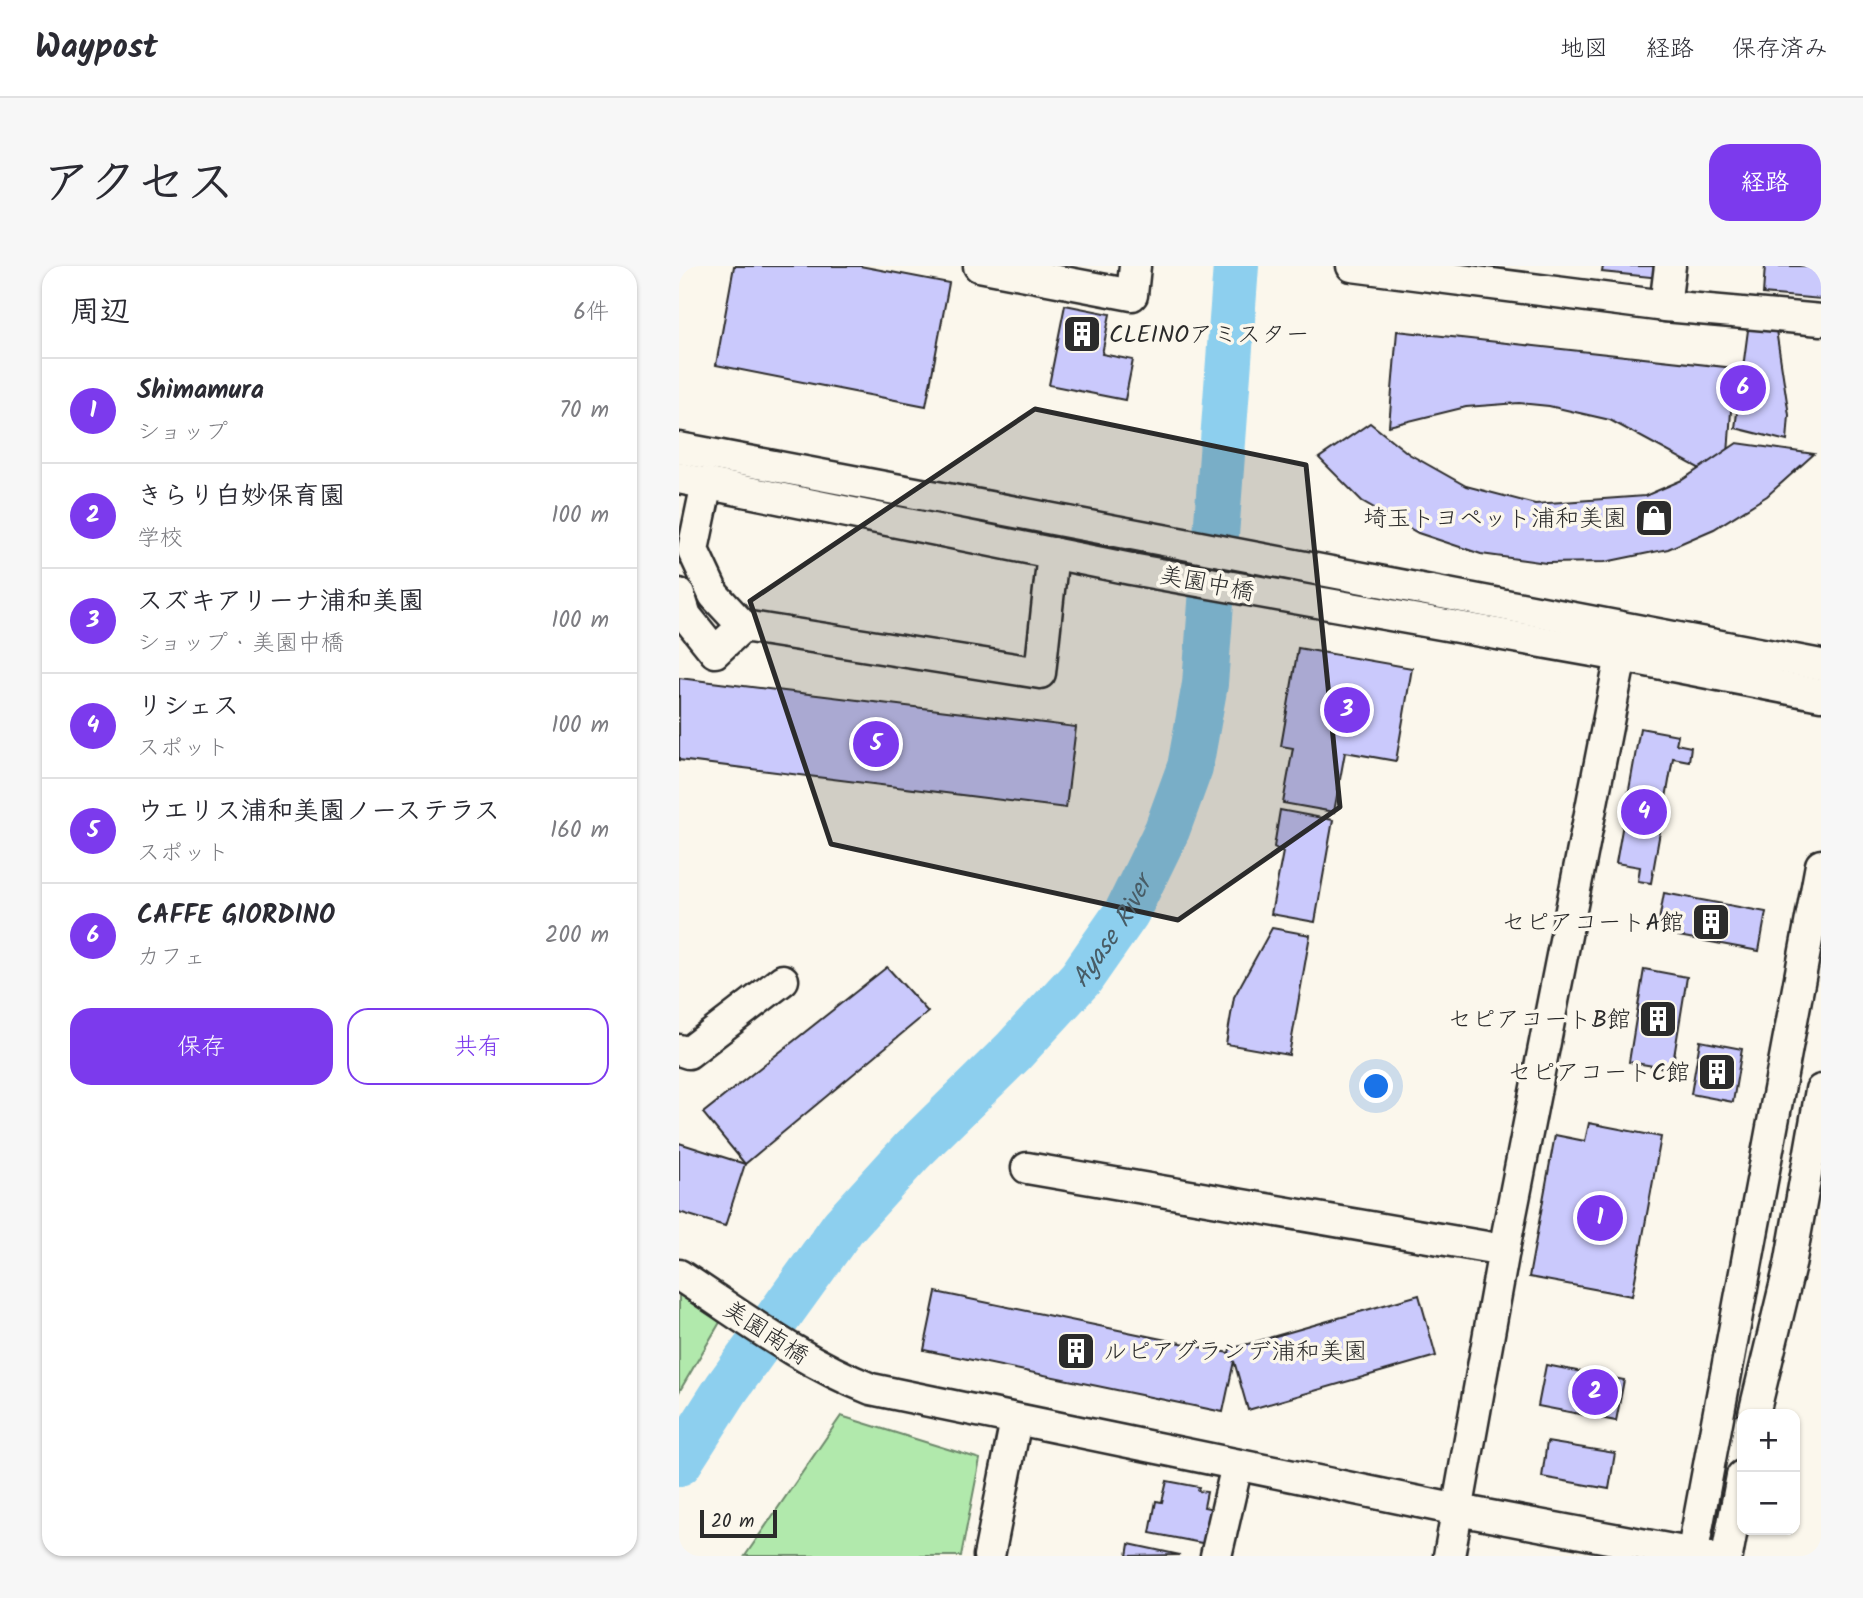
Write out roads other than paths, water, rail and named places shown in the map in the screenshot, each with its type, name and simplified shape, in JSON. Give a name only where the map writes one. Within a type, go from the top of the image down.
[{"type":"street","points":[[979,266],[1132,295],[1135,266]]},
{"type":"street","points":[[1352,266],[1665,306],[1821,320]]},
{"type":"street","points":[[1665,306],[1670,266]]},
{"type":"street","name":"美園中橋","points":[[679,447],[1821,665]]},
{"type":"street","points":[[687,482],[693,550],[714,595],[743,626],[1039,673],[1053,553]]},
{"type":"street","name":"美園中橋","points":[[687,482],[1283,598],[1621,656],[1821,695]]},
{"type":"street","points":[[679,594],[686,616],[715,652],[743,626]]},
{"type":"street","points":[[1449,1556],[1504,1250],[1621,656]]},
{"type":"street","points":[[1696,1555],[1821,866]]},
{"type":"street","points":[[679,1050],[688,1053],[783,980]]},
{"type":"street","points":[[1755,1409],[1790,1265],[1821,1090]]},
{"type":"street","points":[[1027,1168],[1504,1250]]},
{"type":"street","name":"美園南橋","points":[[690,1282],[788,1349],[831,1373],[882,1392],[1458,1510],[1696,1555]]},
{"type":"street","points":[[989,1556],[1016,1420]]},
{"type":"street","points":[[1216,1556],[1237,1465]]},
{"type":"street","points":[[1727,1556],[1737,1502]]},
{"type":"waterway","name":"Ayase River","points":[[679,1463],[727,1388],[843,1227],[912,1151],[1013,1052],[1081,978],[1127,912],[1167,830],[1190,767],[1205,684],[1236,266]]},
{"type":"place","name":"CLEINOアミスター","points":[[1082,334]]},
{"type":"place","name":"CAFFE GIORDINO","points":[[1743,388]]},
{"type":"place","name":"埼玉トヨペット浦和美園","points":[[1654,518]]},
{"type":"place","name":"スズキアリーナ浦和美園","points":[[1347,710]]},
{"type":"place","name":"ウエリス浦和美園ノーステラス","points":[[876,744]]},
{"type":"place","name":"リシェス","points":[[1644,812]]},
{"type":"place","name":"セピアコートA館","points":[[1711,922]]},
{"type":"place","name":"セピアコートB館","points":[[1658,1019]]},
{"type":"place","name":"セピアコートC館","points":[[1717,1072]]},
{"type":"place","name":"Shimamura","points":[[1600,1218]]},
{"type":"place","name":"ルピアグランデ浦和美園","points":[[1076,1351]]},
{"type":"place","name":"きらり白妙保育園","points":[[1595,1392]]}]
